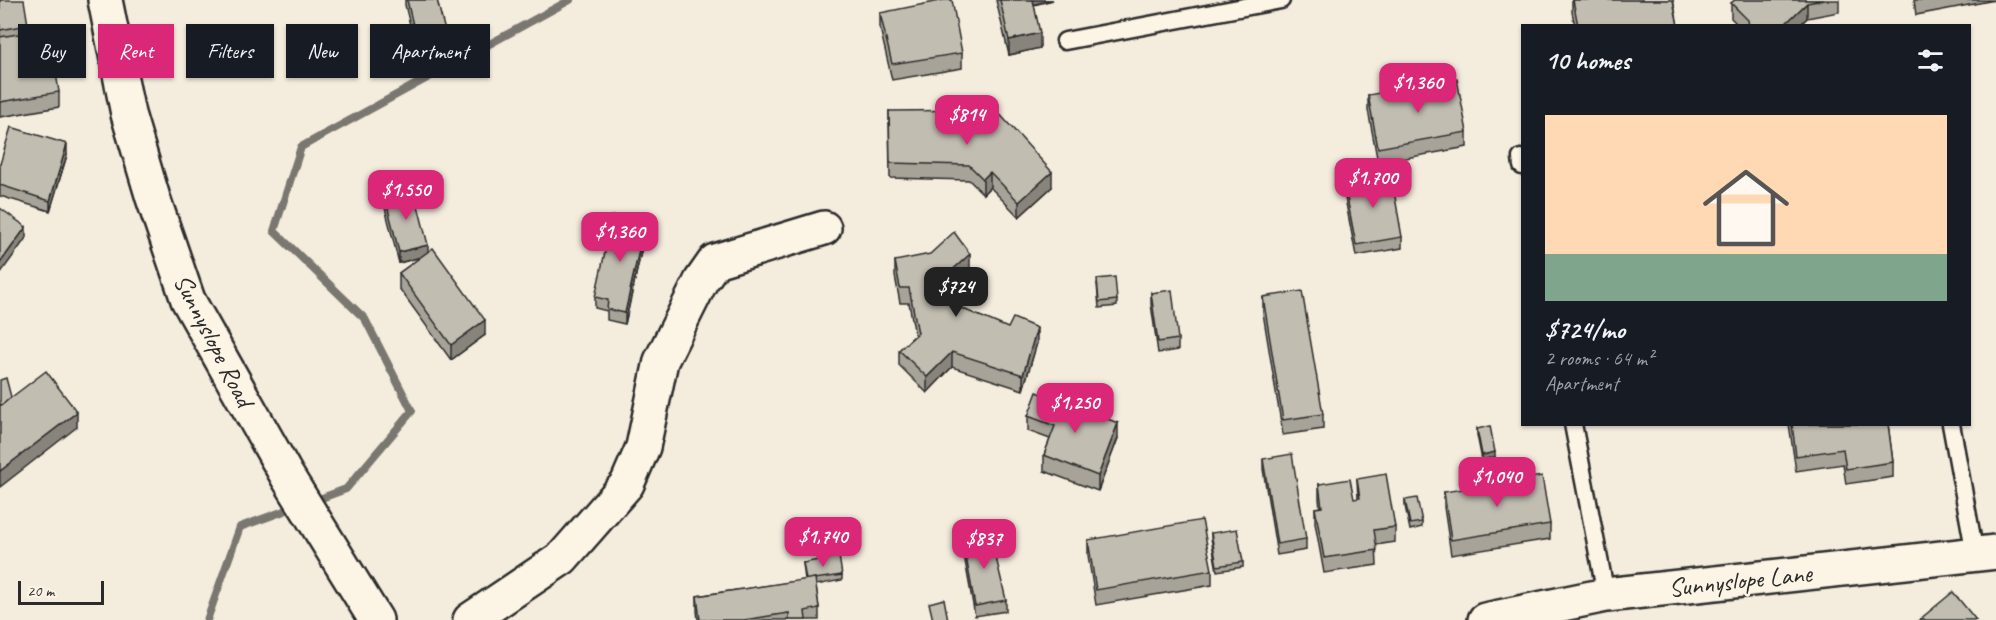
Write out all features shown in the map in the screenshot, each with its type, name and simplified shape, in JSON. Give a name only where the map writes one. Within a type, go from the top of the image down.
[{"type":"street","name":"Sunnyslope Road","points":[[105,0],[128,114],[153,198],[188,300],[287,476],[376,620]]},
{"type":"street","points":[[470,620],[562,558],[627,484],[643,447],[662,361],[701,281],[715,261],[824,228]]},
{"type":"street","name":"Sunnyslope Lane","points":[[1485,620],[1606,595],[1986,553]]},
{"type":"lane","points":[[1065,41],[1281,0]]},
{"type":"lane","points":[[1573,426],[1606,595]]},
{"type":"lane","points":[[1952,426],[1986,553]]},
{"type":"building","points":[[0,0],[24,0],[28,24],[18,24],[18,27],[0,30]]},
{"type":"building","points":[[407,0],[437,0],[443,24],[413,24]]},
{"type":"building","points":[[952,0],[962,53],[892,64],[880,13]]},
{"type":"building","points":[[1000,0],[1033,0],[1040,33],[1009,40]]},
{"type":"building","points":[[1573,0],[1673,0],[1678,24],[1578,24]]},
{"type":"building","points":[[1735,0],[1824,0],[1807,3],[1785,24],[1749,24],[1748,20],[1731,3]]},
{"type":"building","points":[[18,34],[18,78],[57,78],[59,92],[0,102],[0,37]]},
{"type":"building","points":[[1457,79],[1467,132],[1378,148],[1368,95]]},
{"type":"building","points":[[996,110],[1052,172],[1019,202],[990,172],[983,179],[969,165],[890,163],[889,111]]},
{"type":"building","points":[[11,127],[67,144],[50,201],[0,185],[0,164]]},
{"type":"building","points":[[1391,174],[1402,237],[1356,245],[1344,182]]},
{"type":"building","points":[[414,190],[428,245],[399,252],[385,197]]},
{"type":"building","points":[[0,208],[26,227],[0,263]]},
{"type":"building","points":[[613,216],[645,223],[625,313],[607,309],[608,300],[595,297]]},
{"type":"building","points":[[954,232],[970,254],[948,274],[956,306],[1008,328],[1013,318],[1037,328],[1023,375],[952,352],[927,377],[899,350],[918,333],[909,288],[900,288],[895,261],[930,254]]},
{"type":"building","points":[[433,248],[485,320],[451,345],[399,273]]},
{"type":"building","points":[[1115,277],[1117,300],[1099,302],[1097,279]]},
{"type":"building","points":[[1172,290],[1178,339],[1158,342],[1151,293]]},
{"type":"building","points":[[1302,291],[1323,414],[1283,420],[1263,297]]},
{"type":"building","points":[[46,371],[77,412],[0,471],[0,406]]},
{"type":"building","points":[[6,378],[11,397],[0,405],[0,380]]},
{"type":"building","points":[[1037,392],[1118,423],[1098,476],[1044,455],[1055,426],[1028,416]]},
{"type":"building","points":[[1490,426],[1495,452],[1482,455],[1477,429]]},
{"type":"building","points":[[1792,426],[1888,426],[1893,462],[1846,469],[1843,449],[1796,456]]},
{"type":"building","points":[[1292,454],[1306,539],[1277,544],[1263,459]]},
{"type":"building","points":[[1386,474],[1395,527],[1374,530],[1377,550],[1324,558],[1315,508],[1322,507],[1319,484],[1350,479],[1354,499],[1360,498],[1357,479]]},
{"type":"building","points":[[1542,476],[1550,524],[1451,540],[1444,492]]},
{"type":"building","points":[[1417,498],[1422,522],[1410,524],[1405,500]]},
{"type":"building","points":[[1202,520],[1212,570],[1096,590],[1088,540]]},
{"type":"building","points":[[1237,529],[1243,562],[1217,566],[1211,533]]},
{"type":"building","points":[[990,532],[1006,600],[975,606],[963,540]]},
{"type":"building","points":[[839,556],[842,575],[806,580],[803,563]]},
{"type":"building","points":[[815,578],[819,608],[805,611],[806,620],[789,620],[789,613],[744,620],[700,620],[697,596]]},
{"type":"building","points":[[1953,592],[1976,620],[1919,620]]},
{"type":"building","points":[[944,599],[948,620],[933,620],[929,603]]},
{"type":"waterway","points":[[311,502],[346,489],[412,411],[365,319],[274,231],[301,147],[570,0]]},
{"type":"waterway","points":[[207,620],[240,527],[298,506]]}]
